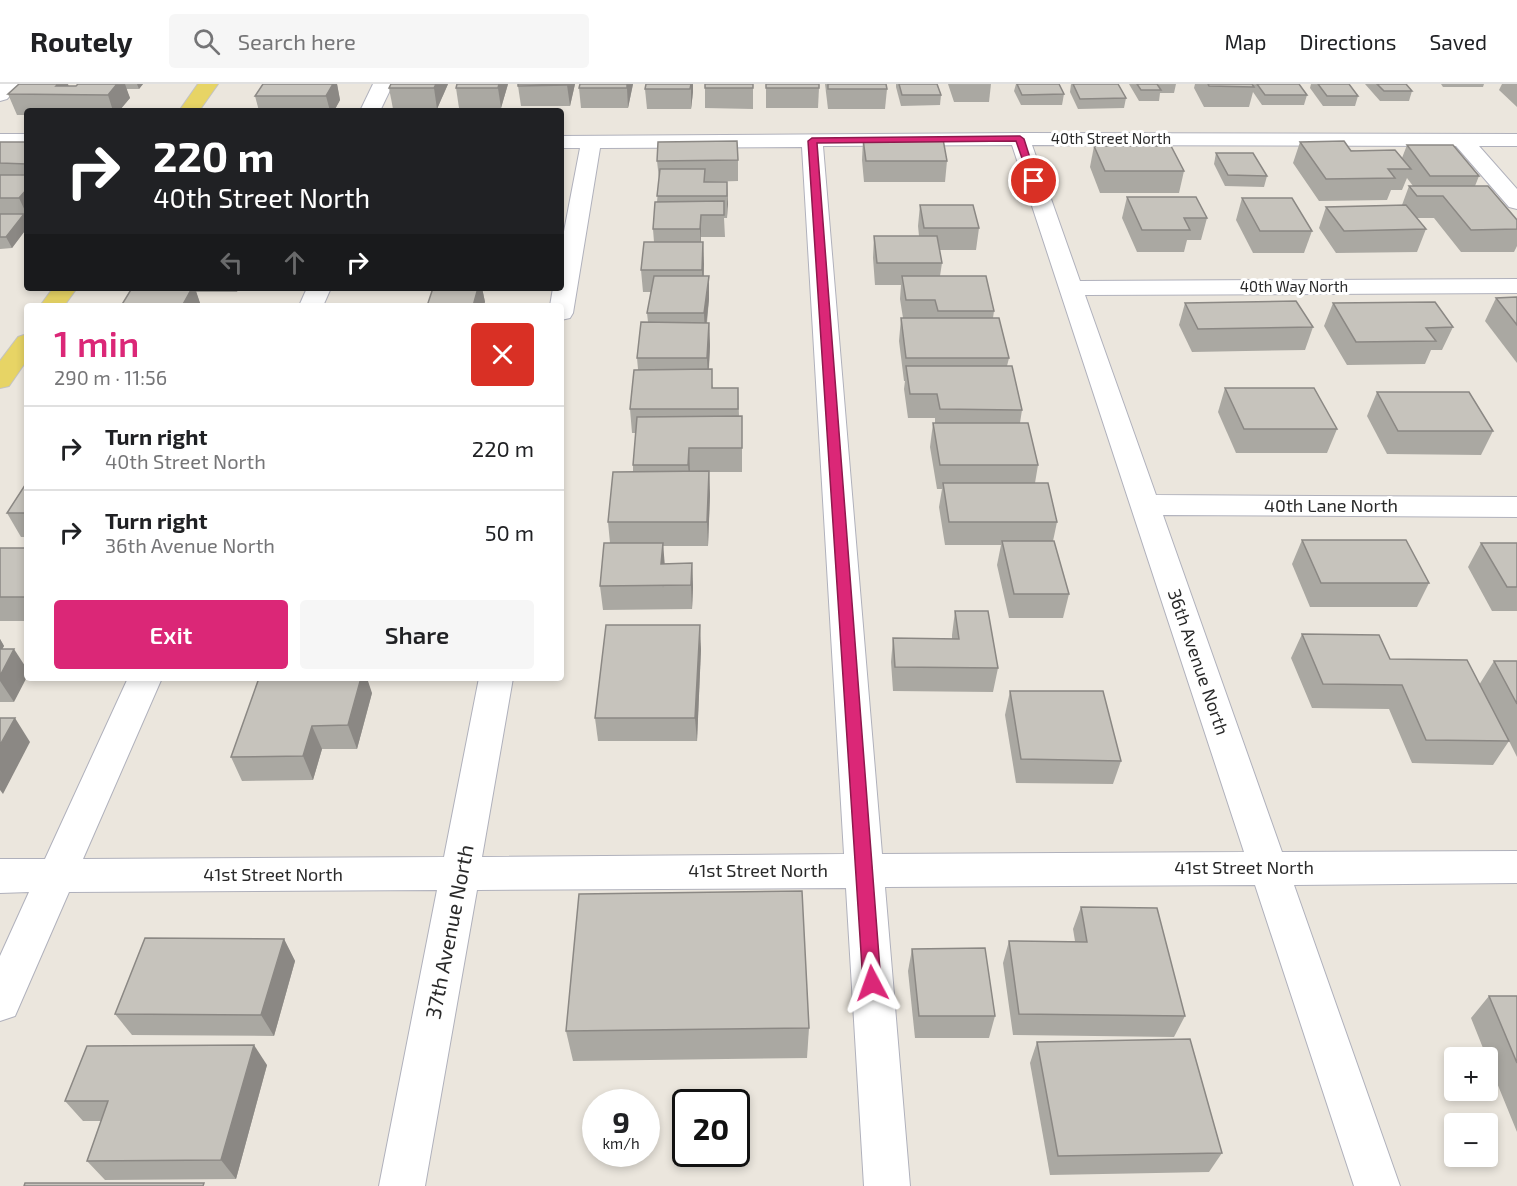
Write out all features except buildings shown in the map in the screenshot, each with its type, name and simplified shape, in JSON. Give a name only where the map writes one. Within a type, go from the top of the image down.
[{"type":"main road","points":[[191,108],[208,84]]},
{"type":"main road","points":[[0,380],[24,346]]},
{"type":"street","points":[[0,95],[11,84]]},
{"type":"street","points":[[371,108],[383,84]]},
{"type":"street","name":"40th Street North","points":[[564,142],[1020,139],[1517,140]]},
{"type":"street","name":"36th Avenue North","points":[[1020,139],[1377,1186]]},
{"type":"street","points":[[0,140],[24,140]]},
{"type":"street","points":[[1462,140],[1517,202]]},
{"type":"street","points":[[812,141],[887,1186]]},
{"type":"street","points":[[563,303],[591,142]]},
{"type":"street","name":"40th Way North","points":[[1071,288],[1517,286]]},
{"type":"street","name":"40th Lane North","points":[[1145,505],[1517,507]]},
{"type":"street","points":[[0,1002],[145,681]]},
{"type":"street","name":"37th Avenue North","points":[[402,1186],[495,681]]},
{"type":"street","name":"41st Street North","points":[[0,876],[1517,867]]},
{"type":"route","points":[[872,983],[812,141],[1020,139],[1034,181]]}]
